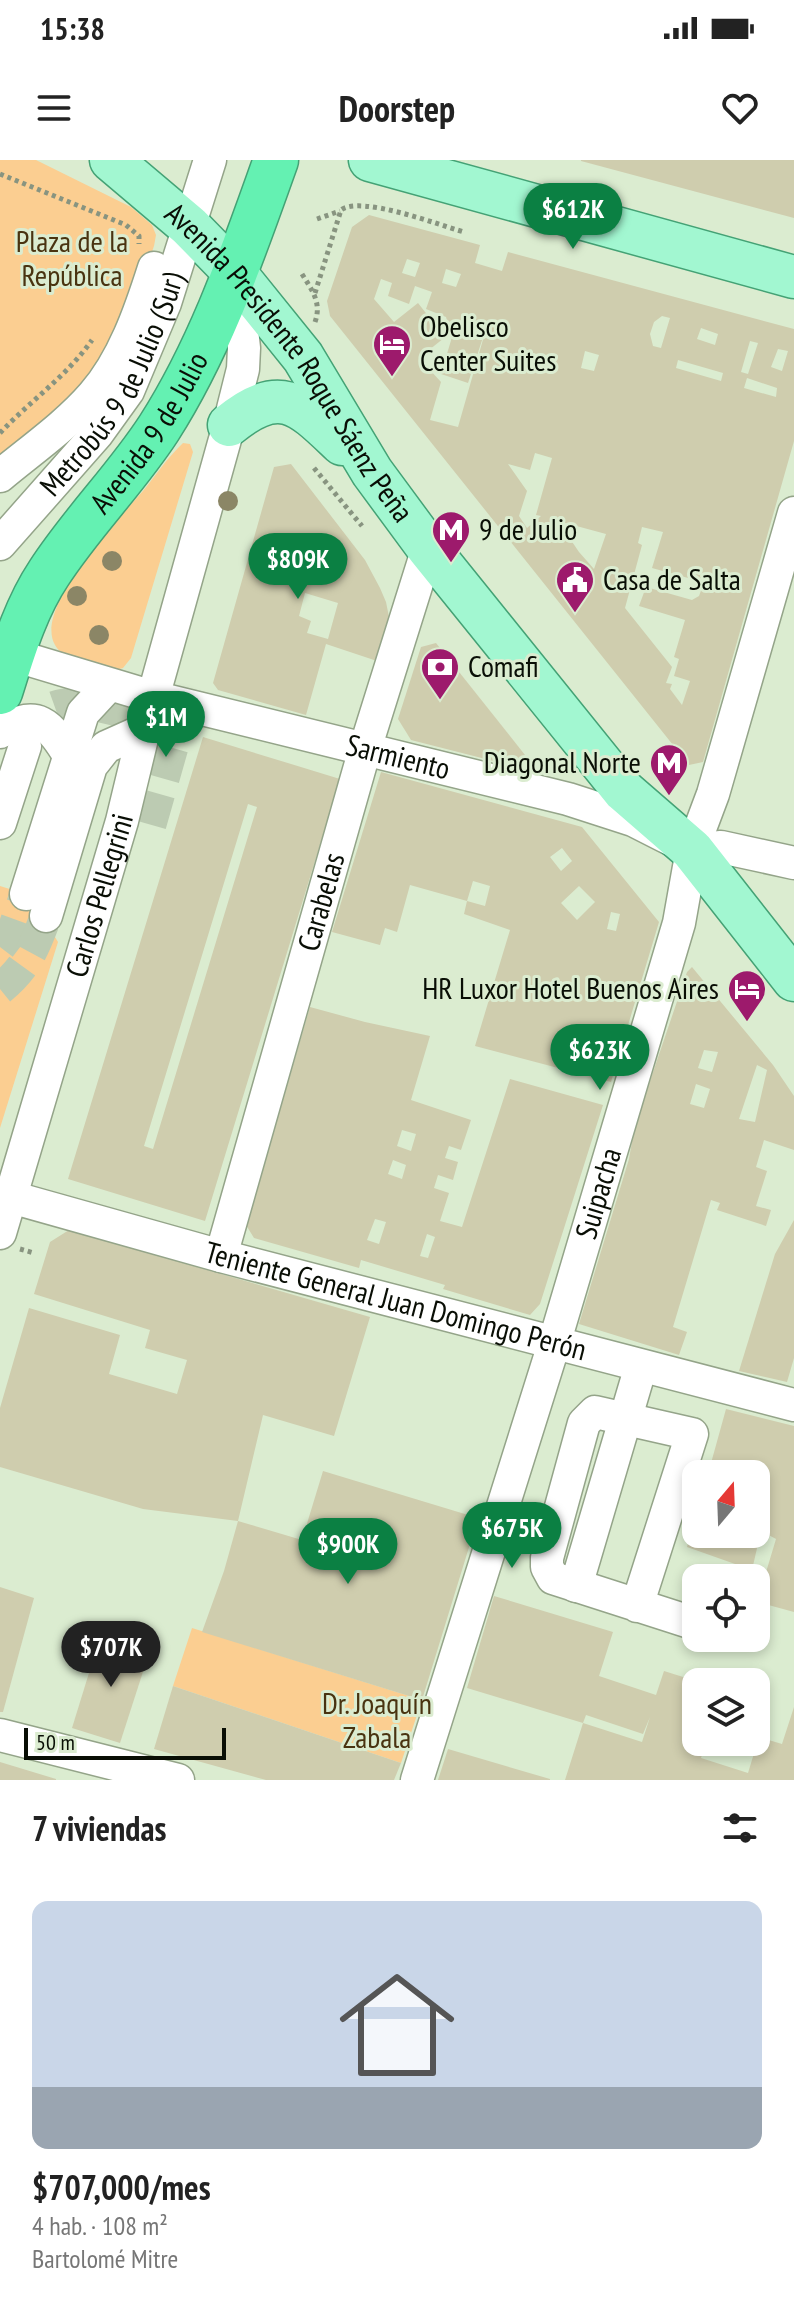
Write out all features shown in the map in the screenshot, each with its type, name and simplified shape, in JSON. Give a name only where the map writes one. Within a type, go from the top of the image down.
[{"type":"highway","name":"Avenida 9 de Julio","points":[[4,666],[48,574],[143,451],[200,356],[236,274],[276,160]]},
{"type":"main road","name":"Avenida Presidente Roque Sáenz Peña","points":[[111,160],[180,218],[236,274],[303,357],[372,472],[428,548],[624,791],[692,850],[794,980]]},
{"type":"main road","points":[[370,160],[794,277]]},
{"type":"main road","points":[[229,425],[261,404],[274,401],[288,403],[308,412],[372,472]]},
{"type":"street","points":[[0,476],[82,407],[108,376],[180,218],[188,160]]},
{"type":"street","name":"Metrobús 9 de Julio (Sur)","points":[[0,544],[97,434],[128,391],[154,333],[180,218],[210,160]]},
{"type":"street","name":"Carlos Pellegrini","points":[[0,1233],[5,1195],[122,821],[243,369],[244,348],[236,274]]},
{"type":"street","name":"Suipacha","points":[[417,1780],[554,1344],[679,923],[692,850],[713,794],[794,513]]},
{"type":"street","name":"Carabelas","points":[[221,1256],[365,749],[428,548]]},
{"type":"street","name":"Sarmiento","points":[[4,666],[109,685],[568,799],[633,820],[692,850],[721,847],[794,863]]},
{"type":"street","points":[[109,685],[83,713],[36,905],[91,766],[106,747],[144,730]]},
{"type":"street","points":[[0,823],[12,739],[21,721],[40,722],[55,733],[70,757]]},
{"type":"street","name":"Teniente General Juan Domingo Perón","points":[[5,1195],[221,1256],[794,1405]]},
{"type":"street","points":[[626,1418],[641,1366]]},
{"type":"street","points":[[637,1606],[706,1383]]},
{"type":"street","points":[[682,1620],[553,1578],[547,1567],[547,1558],[584,1423],[589,1416],[595,1412],[692,1434]]},
{"type":"street","points":[[0,1735],[178,1780]]},
{"type":"path","points":[[0,174],[126,225],[139,236],[139,248]]},
{"type":"path","points":[[317,219],[347,206],[369,205],[464,232]]},
{"type":"path","points":[[302,274],[315,294],[341,210]]},
{"type":"path","points":[[0,433],[78,360],[96,334]]},
{"type":"path","points":[[308,460],[362,526]]},
{"type":"green space","name":"Plaza de la República","points":[[0,160],[36,160],[131,207],[152,225],[156,235],[128,321],[76,395],[0,458]]},
{"type":"green space","points":[[183,443],[190,444],[193,452],[131,658],[123,668],[116,670],[66,656],[55,645],[51,629],[56,609],[67,587],[99,542]]},
{"type":"green space","points":[[0,886],[26,894],[56,919],[52,932],[58,942],[0,1128]]},
{"type":"green space","name":"Dr. Joaquín Zabala","points":[[192,1628],[422,1700],[401,1763],[173,1686]]},
{"type":"building","points":[[794,160],[794,218],[581,161]]},
{"type":"building","points":[[369,215],[480,245],[475,263],[502,271],[508,252],[794,329],[794,441],[703,762],[689,765],[330,316],[327,301],[352,227]],"holes":[[[407,259],[420,263],[415,277],[402,273]],[[446,269],[461,274],[456,287],[442,283]],[[381,279],[392,283],[388,296],[409,304],[415,286],[432,292],[426,309],[446,317],[448,324],[455,327],[441,374],[468,383],[488,322],[458,427],[430,420],[441,382],[419,358],[449,334],[418,303],[394,322],[374,299]],[[662,316],[670,318],[661,348],[653,346],[650,334],[654,322]],[[701,328],[718,334],[715,345],[697,339]],[[750,341],[758,343],[748,374],[741,372]],[[778,349],[788,351],[782,371],[771,367]],[[585,351],[599,355],[594,371],[581,368]],[[678,360],[723,373],[721,381],[676,368]],[[747,378],[777,388],[776,397],[744,388]],[[535,453],[552,458],[536,515],[541,516],[527,528],[519,516],[527,491],[508,464],[530,470]],[[558,521],[606,534],[594,569],[579,552]],[[642,527],[663,532],[652,568],[699,581],[702,588],[699,596],[692,600],[646,587],[639,606],[685,620],[674,657],[679,659],[674,676],[690,681],[682,705],[670,689],[672,684],[666,683],[672,667],[625,608],[642,545],[638,543]]]},
{"type":"building","points":[[291,464],[365,560],[386,602],[389,617],[377,661],[326,644],[306,715],[218,690],[213,683],[274,467]],"holes":[[[305,593],[338,603],[328,639],[307,633],[311,621],[299,616]]]},
{"type":"building","points":[[436,643],[525,755],[517,767],[411,740],[398,719],[421,647]]},
{"type":"building","points":[[203,737],[340,779],[205,1221],[68,1179]],"holes":[[[248,804],[257,807],[153,1149],[144,1146]]]},
{"type":"building","points":[[381,772],[582,827],[659,922],[611,1082],[475,1046],[510,930],[464,914],[467,901],[410,885],[397,932],[385,928],[380,945],[332,932]],"holes":[[[562,848],[572,861],[561,871],[550,857]],[[473,881],[490,886],[485,906],[467,901]],[[579,886],[595,902],[577,920],[561,903]],[[611,912],[620,914],[616,931],[607,929]]]},
{"type":"building","points":[[692,967],[773,1065],[794,1096],[794,1150],[764,1140],[756,1167],[767,1171],[756,1206],[771,1210],[766,1226],[717,1210],[720,1203],[711,1200],[673,1327],[687,1332],[679,1355],[579,1324],[629,1159],[634,1130],[687,972]],"holes":[[[704,1050],[718,1052],[712,1072],[698,1068]],[[757,1065],[767,1070],[755,1122],[739,1119]],[[696,1084],[710,1089],[704,1108],[690,1104]]]},
{"type":"building","points":[[310,1007],[430,1036],[411,1100],[471,1120],[461,1150],[449,1146],[445,1158],[458,1162],[453,1180],[438,1175],[434,1188],[449,1193],[440,1221],[462,1227],[510,1079],[603,1105],[540,1304],[530,1315],[361,1260],[359,1268],[254,1238],[246,1225]],"holes":[[[402,1130],[416,1134],[411,1151],[397,1146]],[[393,1160],[406,1165],[402,1179],[388,1174]],[[375,1219],[386,1222],[379,1244],[367,1240]],[[427,1234],[435,1237],[428,1258],[420,1256]]]},
{"type":"building","points":[[794,1220],[794,1358],[787,1382],[739,1371],[775,1254]]},
{"type":"building","points":[[69,1230],[370,1317],[334,1436],[263,1415],[238,1521],[143,1509],[0,1467],[0,1408],[29,1308],[120,1335],[109,1374],[177,1394],[187,1360],[145,1348],[150,1330],[34,1294],[50,1242]]},
{"type":"building","points":[[726,1409],[794,1426],[794,1612],[770,1606],[768,1564],[776,1539],[770,1536],[770,1460],[712,1460]]},
{"type":"building","points":[[323,1471],[478,1518],[422,1700],[202,1632],[238,1521],[302,1540]]},
{"type":"building","points":[[690,1548],[757,1548],[753,1564],[735,1564]]},
{"type":"building","points":[[0,1587],[34,1598],[3,1712],[0,1712]]},
{"type":"building","points":[[494,1596],[613,1632],[599,1676],[656,1695],[664,1671],[682,1677],[682,1756],[702,1756],[748,1773],[753,1756],[770,1756],[770,1740],[782,1744],[794,1707],[794,1780],[565,1780],[583,1723],[467,1688]],"holes":[[[586,1715],[643,1734],[650,1717],[642,1742],[583,1723]]]},
{"type":"building","points":[[101,1634],[150,1650],[120,1743],[72,1728]]},
{"type":"building","points":[[173,1686],[401,1763],[394,1780],[266,1780],[154,1749]]},
{"type":"building","points":[[448,1749],[550,1779],[550,1780],[438,1780]]},
{"type":"building","points":[[0,1762],[56,1779],[56,1780],[0,1780]]},
{"type":"tunnel","points":[[26,743],[33,726],[45,712],[74,704],[110,709],[177,731],[148,833]]},
{"type":"tunnel","points":[[0,947],[13,930],[26,894]]},
{"type":"tunnel","points":[[0,989],[29,956],[46,916]]},
{"type":"place","name":"Obelisco Center Suites","points":[[392,378]]},
{"type":"place","name":"9 de Julio","points":[[451,564]]},
{"type":"place","name":"Casa de Salta","points":[[575,614]]},
{"type":"place","name":"Comafi","points":[[440,701]]},
{"type":"place","name":"Diagonal Norte","points":[[669,797]]},
{"type":"place","name":"HR Luxor Hotel Buenos Aires","points":[[747,1023]]}]
